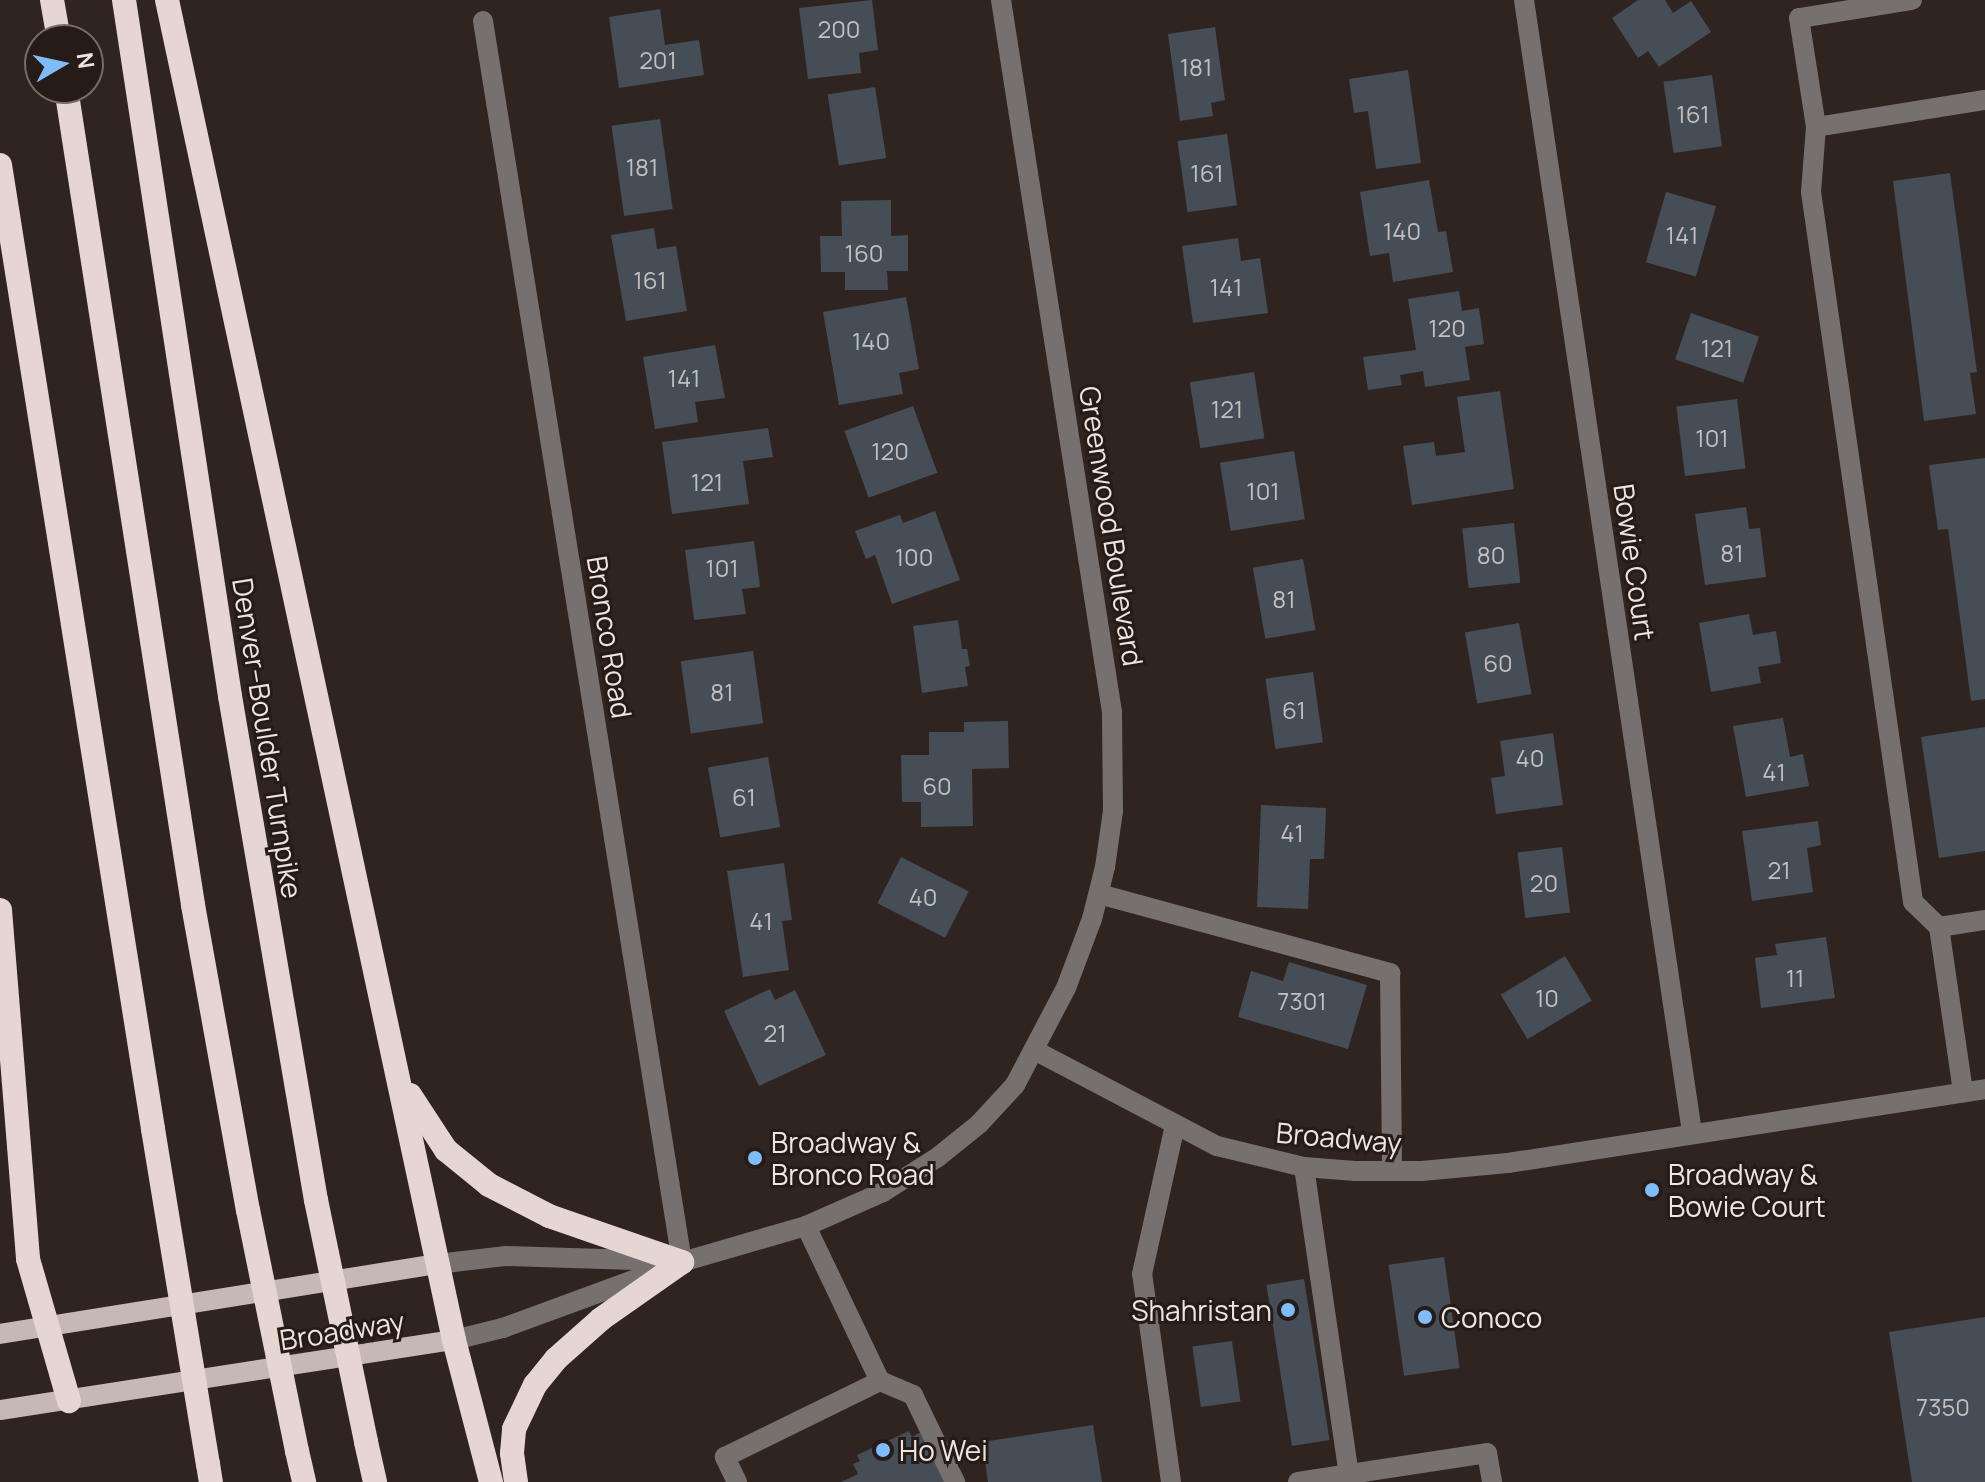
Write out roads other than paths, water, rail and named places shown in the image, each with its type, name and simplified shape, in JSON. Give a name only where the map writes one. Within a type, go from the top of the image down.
[{"type":"highway","points":[[52,0],[56,24]]},
{"type":"highway","name":"Denver–Boulder Turnpike","points":[[124,0],[230,696],[316,1200],[375,1482]]},
{"type":"highway","points":[[167,0],[437,1264],[491,1482]]},
{"type":"highway","points":[[68,104],[193,905],[248,1210],[304,1482]]},
{"type":"highway","points":[[0,165],[210,1476]]},
{"type":"highway","points":[[0,910],[24,1226],[34,1290],[69,1401]]},
{"type":"highway","points":[[0,1152],[13,1052]]},
{"type":"highway","points":[[393,1053],[424,1121],[467,1169],[514,1200],[549,1216],[682,1262]]},
{"type":"highway","points":[[516,1482],[512,1453],[514,1429],[535,1385],[556,1359],[590,1328],[682,1262]]},
{"type":"main road","name":"Broadway","points":[[0,1334],[437,1264]]},
{"type":"main road","name":"Broadway","points":[[0,1410],[454,1340]]},
{"type":"street","name":"Greenwood Boulevard","points":[[1001,0],[1112,712],[1113,811],[1099,894],[1066,988],[1036,1051]]},
{"type":"street","name":"Bowie Court","points":[[1524,0],[1692,1132]]},
{"type":"street","points":[[1912,0],[1799,18],[1816,127],[1811,192],[1913,902],[1939,927],[1963,1092]]},
{"type":"street","name":"Bronco Road","points":[[483,21],[682,1262]]},
{"type":"street","points":[[1816,127],[1985,100]]},
{"type":"street","points":[[1099,894],[1390,973],[1392,1171]]},
{"type":"street","points":[[1939,927],[1985,920]]},
{"type":"street","name":"Broadway","points":[[454,1340],[503,1328],[682,1262],[806,1226],[883,1192],[938,1157],[979,1124],[1015,1085],[1036,1051],[1217,1146],[1304,1167],[1392,1171],[1508,1163],[1692,1132],[1985,1089]]},
{"type":"street","points":[[1171,1482],[1142,1274],[1175,1125]]},
{"type":"street","points":[[1304,1167],[1349,1474]]},
{"type":"street","points":[[806,1226],[880,1381],[913,1395],[955,1482]]},
{"type":"street","name":"Broadway","points":[[437,1264],[505,1256],[682,1262]]},
{"type":"street","points":[[737,1482],[725,1457],[880,1381]]},
{"type":"street","points":[[1298,1482],[1487,1453],[1492,1482]]},
{"type":"place","name":"Broadway & Bronco Road","points":[[755,1158]]},
{"type":"place","name":"Broadway & Bowie Court","points":[[1652,1190]]},
{"type":"place","name":"Shahristan","points":[[1288,1310]]},
{"type":"place","name":"Conoco","points":[[1425,1317]]},
{"type":"place","name":"Ho Wei","points":[[883,1450]]}]
